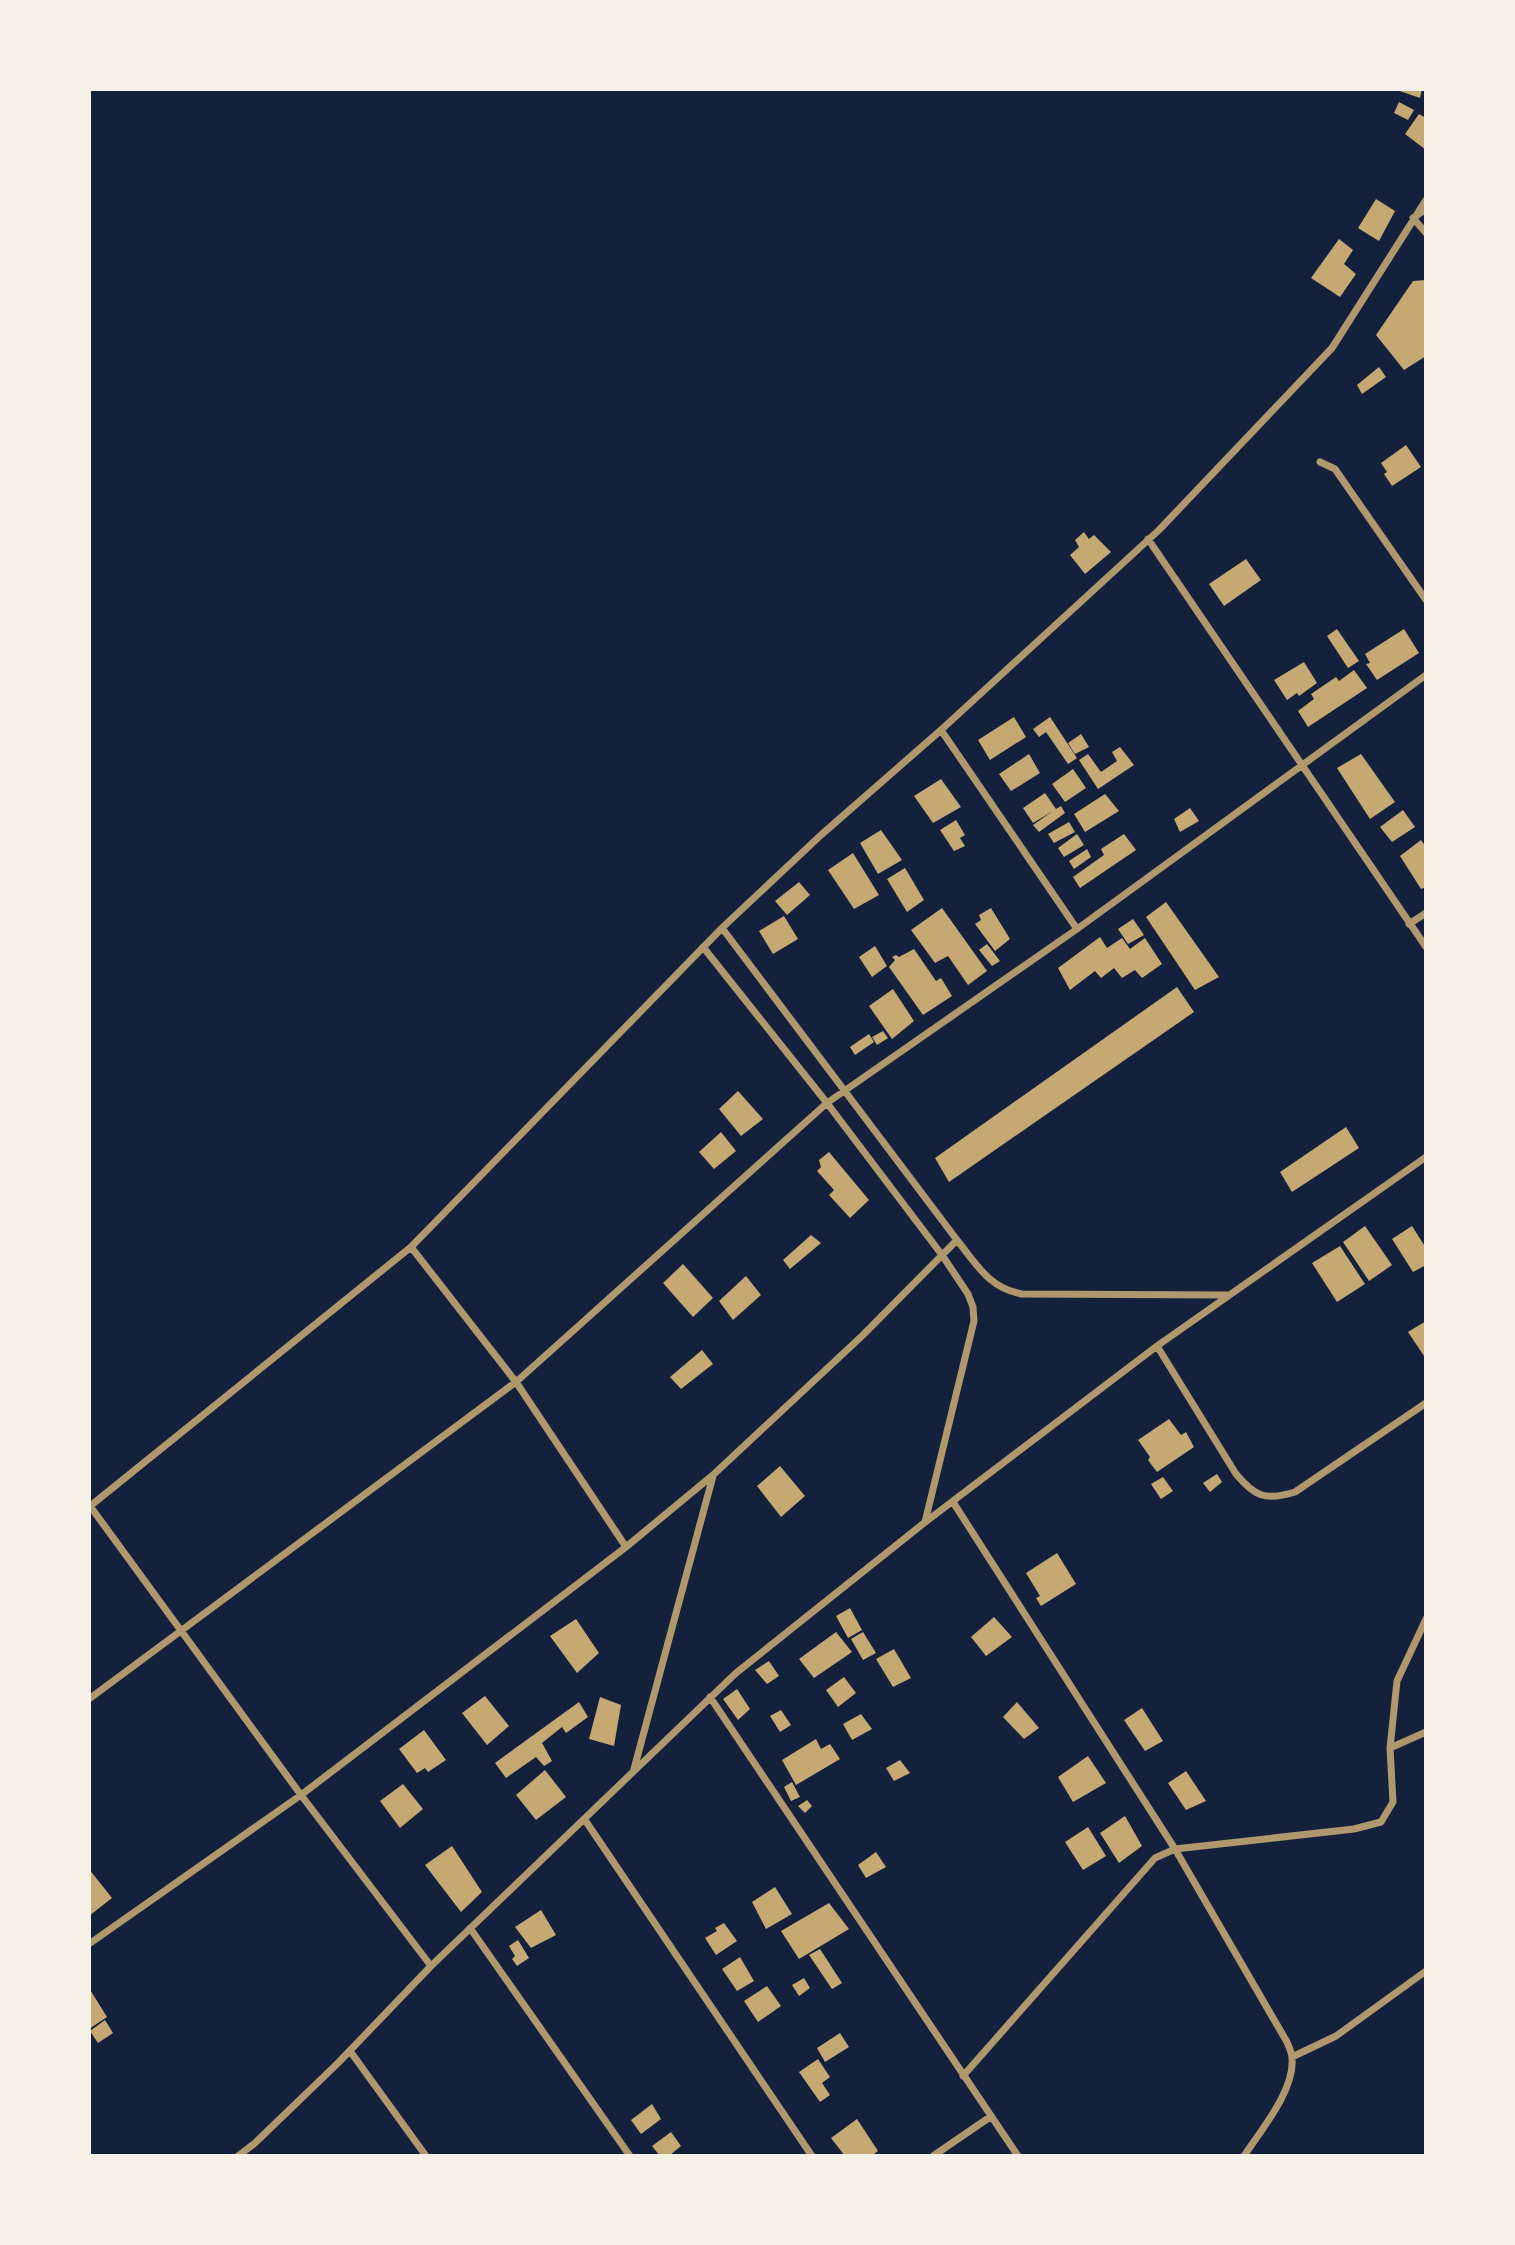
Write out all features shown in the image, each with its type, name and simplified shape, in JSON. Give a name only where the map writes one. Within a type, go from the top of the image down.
[{"type":"street","points":[[431,1966],[301,1795],[90,1507],[411,1247],[722,928],[821,835],[942,730],[1148,539],[1332,348],[1426,200]]},
{"type":"street","points":[[1413,218],[1426,209]]},
{"type":"street","points":[[1413,218],[1426,233]]},
{"type":"street","points":[[1320,462],[1335,469],[1426,600]]},
{"type":"street","points":[[1148,539],[1426,947]]},
{"type":"street","points":[[89,1699],[516,1382],[827,1103],[1077,929],[1426,675]]},
{"type":"street","points":[[942,730],[1077,929]]},
{"type":"street","points":[[1409,924],[1426,913]]},
{"type":"street","points":[[722,928],[846,1089],[957,1240],[994,1284],[1007,1292],[1022,1294],[1228,1295]]},
{"type":"street","points":[[703,947],[827,1103],[942,1255],[968,1294],[973,1307],[974,1321],[924,1523]]},
{"type":"street","points":[[238,2156],[256,2143],[350,2052],[431,1966],[736,1673],[924,1523],[1157,1346],[1426,1157]]},
{"type":"street","points":[[89,1944],[301,1795],[626,1547],[713,1475],[863,1335],[957,1240]]},
{"type":"street","points":[[411,1247],[516,1382],[626,1547]]},
{"type":"street","points":[[1157,1346],[1236,1474],[1247,1487],[1261,1496],[1277,1498],[1295,1492],[1426,1403]]},
{"type":"street","points":[[634,1770],[713,1475]]},
{"type":"street","points":[[953,1502],[1175,1849],[1274,2017],[1292,2057],[1288,2083],[1244,2156]]},
{"type":"street","points":[[963,2076],[1146,1867],[1163,1853],[1175,1849],[1354,1829],[1381,1822],[1393,1802],[1390,1748],[1397,1681],[1426,1619]]},
{"type":"street","points":[[710,1697],[1018,2156]]},
{"type":"street","points":[[1390,1748],[1426,1731]]},
{"type":"street","points":[[585,1820],[812,2156]]},
{"type":"street","points":[[470,1928],[629,2156]]},
{"type":"street","points":[[1292,2057],[1336,2036],[1426,1971]]},
{"type":"street","points":[[350,2052],[426,2156]]},
{"type":"street","points":[[933,2156],[990,2117]]},
{"type":"building","points":[[1394,89],[1422,89],[1420,98]]},
{"type":"building","points":[[1399,102],[1414,110],[1408,120],[1394,113]]},
{"type":"building","points":[[1419,114],[1426,118],[1426,150],[1405,134]]},
{"type":"building","points":[[1376,199],[1395,211],[1379,241],[1358,228]]},
{"type":"building","points":[[1339,239],[1353,250],[1344,264],[1356,274],[1340,297],[1311,278]]},
{"type":"building","points":[[1426,280],[1426,356],[1404,370],[1376,335],[1413,281]]},
{"type":"building","points":[[1379,367],[1386,377],[1362,394],[1357,385]]},
{"type":"building","points":[[1406,445],[1421,467],[1392,486],[1381,463]]},
{"type":"building","points":[[1084,532],[1089,539],[1094,535],[1111,552],[1085,574],[1070,555],[1079,547],[1075,540]]},
{"type":"building","points":[[1246,559],[1261,580],[1224,606],[1209,584]]},
{"type":"building","points":[[1337,629],[1359,661],[1348,668],[1327,636]]},
{"type":"building","points":[[1404,629],[1419,653],[1377,680],[1366,664],[1370,663],[1365,654]]},
{"type":"building","points":[[1304,662],[1317,683],[1299,696],[1297,693],[1287,700],[1274,680]]},
{"type":"building","points":[[1354,670],[1367,688],[1308,727],[1298,711],[1314,699],[1311,694],[1336,677],[1339,681]]},
{"type":"building","points":[[1014,717],[1026,737],[990,760],[978,740]]},
{"type":"building","points":[[1050,717],[1077,758],[1068,764],[1046,732],[1039,737],[1033,729]]},
{"type":"building","points":[[1081,734],[1089,747],[1075,754],[1068,743]]},
{"type":"building","points":[[1120,747],[1134,765],[1098,789],[1079,760],[1088,754],[1101,772],[1117,761],[1112,752]]},
{"type":"building","points":[[1029,754],[1040,773],[1011,791],[999,774]]},
{"type":"building","points":[[1361,754],[1395,802],[1370,819],[1337,768]]},
{"type":"building","points":[[1073,769],[1086,788],[1065,802],[1052,784]]},
{"type":"building","points":[[941,779],[961,807],[933,823],[914,796]]},
{"type":"building","points":[[1045,793],[1056,809],[1061,806],[1065,813],[1039,832],[1033,825],[1053,811],[1033,823],[1023,808]]},
{"type":"building","points":[[1105,794],[1119,811],[1085,832],[1074,814]]},
{"type":"building","points":[[1190,808],[1199,821],[1180,832],[1174,819]]},
{"type":"building","points":[[1403,810],[1415,827],[1392,842],[1380,827]]},
{"type":"building","points":[[956,820],[965,835],[960,838],[965,846],[954,851],[940,830]]},
{"type":"building","points":[[1069,822],[1075,832],[1054,843],[1048,834]]},
{"type":"building","points":[[881,830],[902,860],[878,874],[860,843]]},
{"type":"building","points":[[1077,834],[1084,845],[1064,857],[1058,848]]},
{"type":"building","points":[[1124,834],[1136,850],[1080,888],[1073,877],[1104,855],[1101,849]]},
{"type":"building","points":[[1421,840],[1426,847],[1426,887],[1421,889],[1400,856]]},
{"type":"building","points":[[1087,849],[1091,857],[1074,869],[1069,861]]},
{"type":"building","points":[[853,853],[879,895],[854,909],[828,870]]},
{"type":"building","points":[[905,868],[924,900],[907,912],[887,879]]},
{"type":"building","points":[[799,882],[810,895],[787,915],[775,901]]},
{"type":"building","points":[[1166,902],[1219,977],[1195,990],[1146,917]]},
{"type":"building","points":[[942,908],[987,971],[968,985],[948,956],[935,963],[911,930]]},
{"type":"building","points":[[991,908],[1010,939],[995,951],[975,924],[981,920],[979,915]]},
{"type":"building","points":[[784,916],[798,939],[773,954],[759,931]]},
{"type":"building","points":[[1133,919],[1144,935],[1128,944],[1118,929]]},
{"type":"building","points":[[1100,937],[1107,948],[1122,938],[1130,949],[1145,938],[1162,964],[1142,978],[1135,970],[1122,978],[1114,968],[1101,978],[1095,971],[1070,990],[1058,968]]},
{"type":"building","points":[[987,944],[1000,961],[992,966],[979,950]]},
{"type":"building","points":[[875,946],[887,966],[872,977],[859,957]]},
{"type":"building","points":[[914,949],[936,981],[941,978],[952,996],[923,1015],[889,967],[895,960],[892,957],[899,957]]},
{"type":"building","points":[[1177,987],[1194,1012],[949,1182],[935,1158]]},
{"type":"building","points":[[893,989],[914,1021],[892,1039],[869,1006]]},
{"type":"building","points":[[883,1031],[888,1038],[877,1045],[872,1037]]},
{"type":"building","points":[[869,1034],[874,1042],[855,1055],[850,1047]]},
{"type":"building","points":[[738,1091],[763,1119],[741,1136],[719,1109]]},
{"type":"building","points":[[1346,1127],[1359,1148],[1292,1192],[1280,1172]]},
{"type":"building","points":[[721,1132],[736,1151],[714,1169],[699,1152]]},
{"type":"building","points":[[829,1152],[869,1200],[850,1218],[829,1195],[834,1190],[817,1171],[821,1167],[819,1160]]},
{"type":"building","points":[[1365,1226],[1392,1265],[1369,1281],[1343,1242]]},
{"type":"building","points":[[1412,1226],[1426,1248],[1426,1265],[1413,1272],[1392,1239]]},
{"type":"building","points":[[811,1235],[821,1243],[790,1269],[783,1260]]},
{"type":"building","points":[[1340,1246],[1365,1284],[1337,1302],[1312,1263]]},
{"type":"building","points":[[683,1264],[713,1298],[693,1317],[663,1283]]},
{"type":"building","points":[[746,1276],[761,1295],[733,1320],[719,1301]]},
{"type":"building","points":[[1426,1321],[1426,1359],[1408,1332]]},
{"type":"building","points":[[702,1350],[713,1364],[681,1389],[670,1377]]},
{"type":"building","points":[[1169,1419],[1181,1435],[1186,1432],[1194,1447],[1157,1472],[1138,1440]]},
{"type":"building","points":[[780,1466],[805,1496],[781,1517],[757,1486]]},
{"type":"building","points":[[1217,1474],[1222,1482],[1210,1492],[1203,1483]]},
{"type":"building","points":[[1163,1477],[1173,1491],[1161,1499],[1151,1484]]},
{"type":"building","points":[[1057,1553],[1076,1584],[1041,1606],[1036,1598],[1040,1596],[1026,1573]]},
{"type":"building","points":[[850,1608],[862,1630],[848,1638],[836,1616]]},
{"type":"building","points":[[994,1617],[1012,1637],[986,1656],[971,1637]]},
{"type":"building","points":[[576,1619],[599,1653],[577,1673],[550,1636]]},
{"type":"building","points":[[836,1632],[852,1652],[814,1678],[799,1659]]},
{"type":"building","points":[[863,1632],[876,1653],[863,1660],[851,1639]]},
{"type":"building","points":[[894,1649],[911,1678],[893,1687],[876,1659]]},
{"type":"building","points":[[769,1661],[779,1676],[767,1684],[755,1670]]},
{"type":"building","points":[[844,1677],[856,1693],[838,1707],[826,1690]]},
{"type":"building","points":[[737,1689],[750,1709],[738,1720],[723,1699]]},
{"type":"building","points":[[485,1696],[509,1726],[487,1745],[462,1713]]},
{"type":"building","points":[[600,1697],[621,1705],[614,1746],[589,1739]]},
{"type":"building","points":[[579,1702],[588,1717],[566,1733],[562,1727],[542,1743],[552,1761],[544,1766],[536,1757],[506,1778],[495,1763]]},
{"type":"building","points":[[1017,1702],[1039,1728],[1024,1739],[1003,1717]]},
{"type":"building","points":[[1142,1708],[1163,1741],[1145,1751],[1124,1720]]},
{"type":"building","points":[[781,1710],[791,1725],[780,1732],[770,1716]]},
{"type":"building","points":[[861,1714],[872,1729],[852,1740],[843,1724]]},
{"type":"building","points":[[424,1730],[446,1760],[428,1772],[425,1768],[417,1773],[399,1749]]},
{"type":"building","points":[[816,1739],[821,1749],[830,1744],[840,1759],[796,1785],[782,1760]]},
{"type":"building","points":[[1088,1756],[1106,1783],[1073,1802],[1058,1777]]},
{"type":"building","points":[[900,1760],[910,1773],[894,1781],[886,1768]]},
{"type":"building","points":[[545,1770],[566,1797],[536,1820],[516,1795]]},
{"type":"building","points":[[1186,1771],[1206,1801],[1186,1810],[1168,1783]]},
{"type":"building","points":[[792,1782],[800,1797],[791,1801],[784,1787]]},
{"type":"building","points":[[403,1784],[423,1809],[400,1828],[380,1801]]},
{"type":"building","points":[[807,1800],[812,1806],[805,1813],[798,1806]]},
{"type":"building","points":[[1125,1816],[1142,1846],[1119,1863],[1100,1833]]},
{"type":"building","points":[[1088,1827],[1106,1856],[1083,1870],[1065,1842]]},
{"type":"building","points":[[452,1846],[482,1892],[461,1912],[425,1865]]},
{"type":"building","points":[[876,1852],[886,1867],[866,1878],[858,1865]]},
{"type":"building","points":[[89,1869],[112,1898],[89,1916]]},
{"type":"building","points":[[775,1887],[792,1914],[766,1929],[752,1902]]},
{"type":"building","points":[[829,1903],[849,1929],[799,1959],[781,1931]]},
{"type":"building","points":[[541,1910],[556,1935],[531,1948],[515,1927]]},
{"type":"building","points":[[724,1923],[737,1941],[716,1955],[705,1938]]},
{"type":"building","points":[[518,1940],[529,1958],[517,1966],[509,1946]]},
{"type":"building","points":[[820,1949],[842,1983],[832,1989],[809,1955]]},
{"type":"building","points":[[740,1957],[754,1981],[737,1991],[722,1969]]},
{"type":"building","points":[[804,1978],[810,1988],[799,1996],[792,1985]]},
{"type":"building","points":[[767,1986],[781,2006],[758,2022],[744,2001]]},
{"type":"building","points":[[89,1988],[107,2017],[89,2029]]},
{"type":"building","points":[[105,2020],[113,2033],[98,2043],[90,2031]]},
{"type":"building","points":[[840,2033],[849,2047],[825,2062],[817,2048]]},
{"type":"building","points":[[818,2059],[830,2077],[822,2083],[830,2095],[820,2102],[799,2072]]},
{"type":"building","points":[[652,2104],[661,2119],[641,2134],[631,2120]]},
{"type":"building","points":[[857,2119],[878,2151],[871,2156],[845,2156],[831,2138]]},
{"type":"building","points":[[671,2132],[681,2146],[669,2156],[660,2156],[652,2146]]}]
